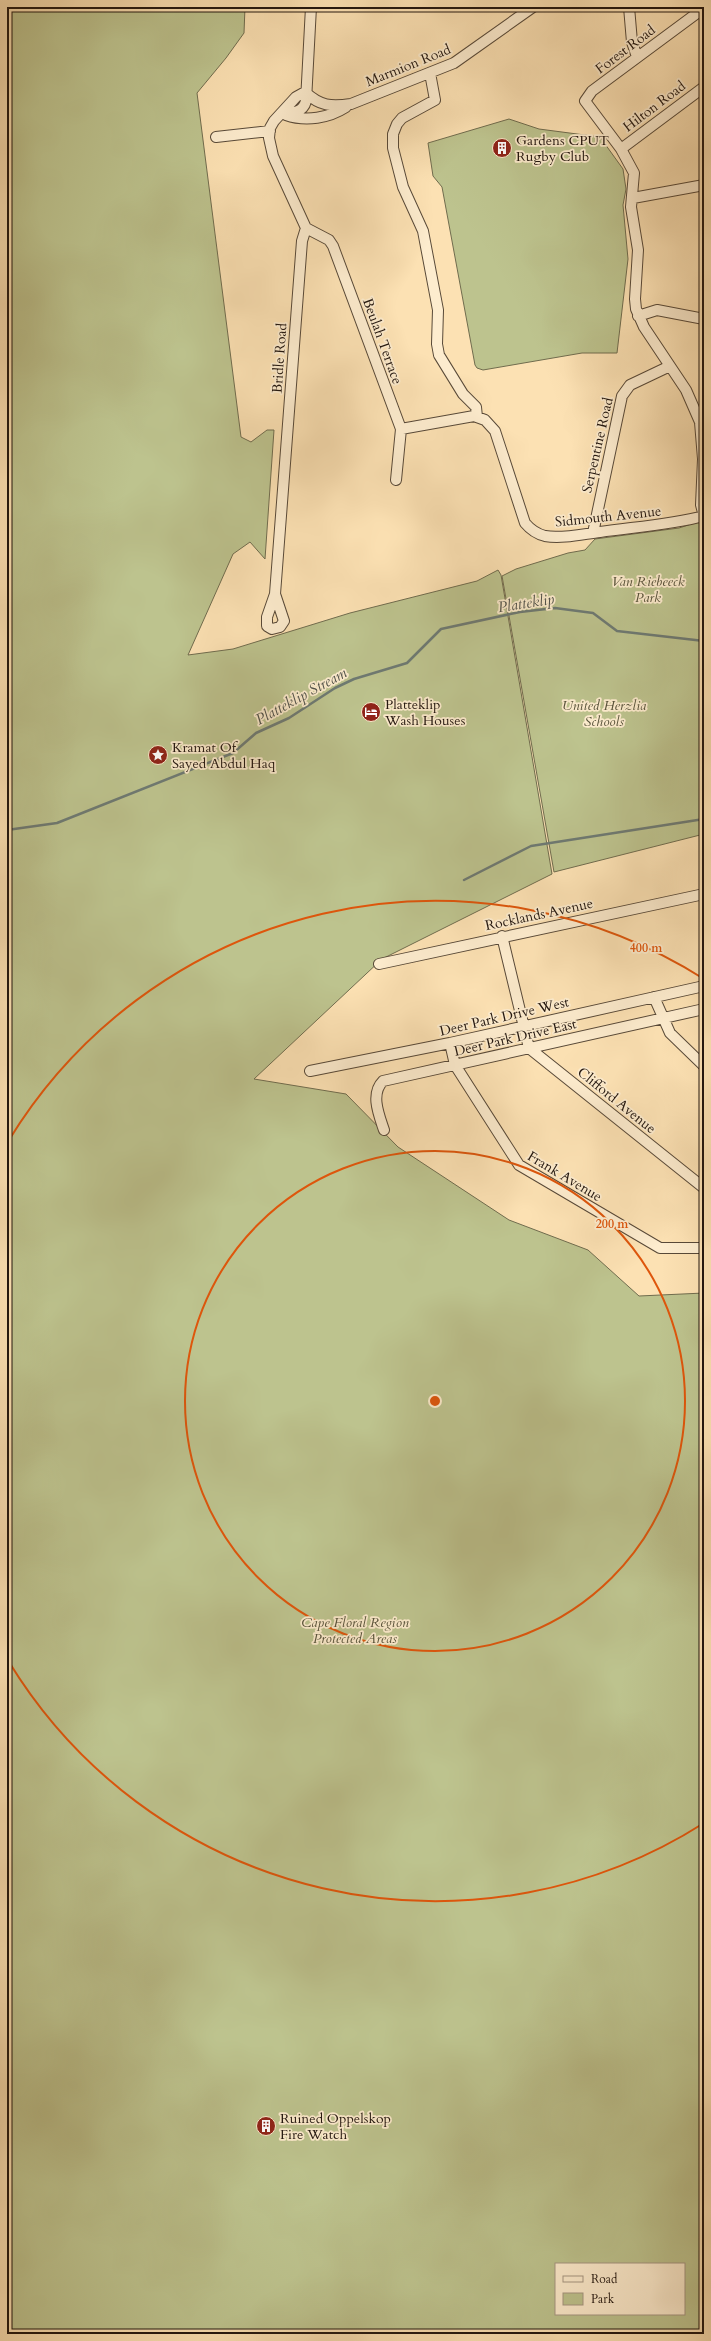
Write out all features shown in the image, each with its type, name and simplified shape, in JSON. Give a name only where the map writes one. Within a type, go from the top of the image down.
[{"type":"street","points":[[306,228],[272,152],[270,131],[271,125],[282,113],[295,112],[302,108],[306,101],[311,7]]},
{"type":"street","name":"Marmion Road","points":[[282,113],[299,119],[332,114],[351,104],[430,73],[459,60],[533,7]]},
{"type":"street","points":[[629,7],[632,42],[637,57]]},
{"type":"street","name":"Forest Road","points":[[621,149],[585,101],[588,94],[704,8]]},
{"type":"street","points":[[401,429],[477,417],[476,407],[463,394],[438,350],[437,305],[423,231],[403,187],[394,152],[393,134],[397,124],[402,118],[435,100],[430,73]]},
{"type":"street","name":"Hilton Road","points":[[621,149],[704,87]]},
{"type":"street","name":"Marmion Road","points":[[306,92],[324,105],[334,106],[351,104]]},
{"type":"street","points":[[216,137],[270,131]]},
{"type":"street","points":[[621,149],[634,173],[633,198],[631,207],[638,250],[635,299],[638,316],[686,390],[700,422],[703,459],[701,506],[704,516]]},
{"type":"street","points":[[633,198],[704,185]]},
{"type":"street","name":"Beulah Terrace","points":[[306,228],[329,240],[333,246],[401,429],[396,480]]},
{"type":"street","name":"Bridle Road","points":[[275,594],[302,241],[306,228]]},
{"type":"street","points":[[638,316],[657,310],[704,319]]},
{"type":"street","name":"Serpentine Road","points":[[593,533],[622,396],[630,386],[670,366]]},
{"type":"street","name":"Sidmouth Avenue","points":[[477,417],[488,423],[495,431],[523,518],[527,526],[545,536],[593,533],[680,522],[704,516]]},
{"type":"street","name":"Rocklands Avenue","points":[[379,964],[502,936],[704,894]]},
{"type":"street","points":[[502,936],[529,1048]]},
{"type":"street","name":"Deer Park Drive West","points":[[310,1071],[450,1043],[704,986]]},
{"type":"street","points":[[654,997],[670,1033],[704,1066]]},
{"type":"street","name":"Deer Park Drive East","points":[[384,1130],[376,1101],[379,1087],[383,1081],[704,1009]]},
{"type":"street","name":"Frank Avenue","points":[[450,1043],[455,1065],[519,1165],[660,1248],[704,1248]]},
{"type":"street","name":"Clifford Avenue","points":[[529,1048],[704,1188]]},
{"type":"green space","name":"Cape Floral Region Protected Areas","points":[[7,7],[245,7],[244,33],[226,58],[197,93],[241,437],[251,442],[267,430],[274,430],[265,559],[250,542],[233,554],[188,655],[233,649],[350,613],[477,581],[498,570],[501,575],[552,874],[382,959],[254,1079],[346,1094],[398,1147],[509,1220],[588,1250],[639,1296],[704,1293],[704,2334],[7,2334]]},
{"type":"green space","points":[[509,119],[539,129],[600,137],[623,169],[626,189],[623,205],[628,259],[617,353],[582,353],[483,370],[477,368],[475,365],[442,187],[433,176],[428,143]]},
{"type":"green space","points":[[704,520],[704,834],[554,872],[502,576],[516,569],[568,553],[585,550],[595,539],[679,528]]},
{"type":"waterway","name":"Platteklip Stream","points":[[7,830],[57,823],[233,753],[256,733],[289,718],[335,688],[354,679],[407,663],[441,629],[520,612],[555,608],[593,613],[617,631],[704,641]]},
{"type":"waterway","points":[[464,880],[531,846],[704,819]]},
{"type":"place","name":"Gardens CPUT Rugby Club","points":[[502,148]]},
{"type":"place","name":"Platteklip Wash Houses","points":[[371,712]]},
{"type":"place","name":"Kramat Of Sayed Abdul Haq","points":[[158,755]]},
{"type":"place","name":"Ruined Oppelskop Fire Watch","points":[[266,2126]]},
{"type":"park label","name":"Van Riebeeck Park","points":[[648,590]]},
{"type":"park label","name":"United Herzlia Schools","points":[[604,714]]},
{"type":"water label","name":"Platteklip","points":[[526,603]]}]
